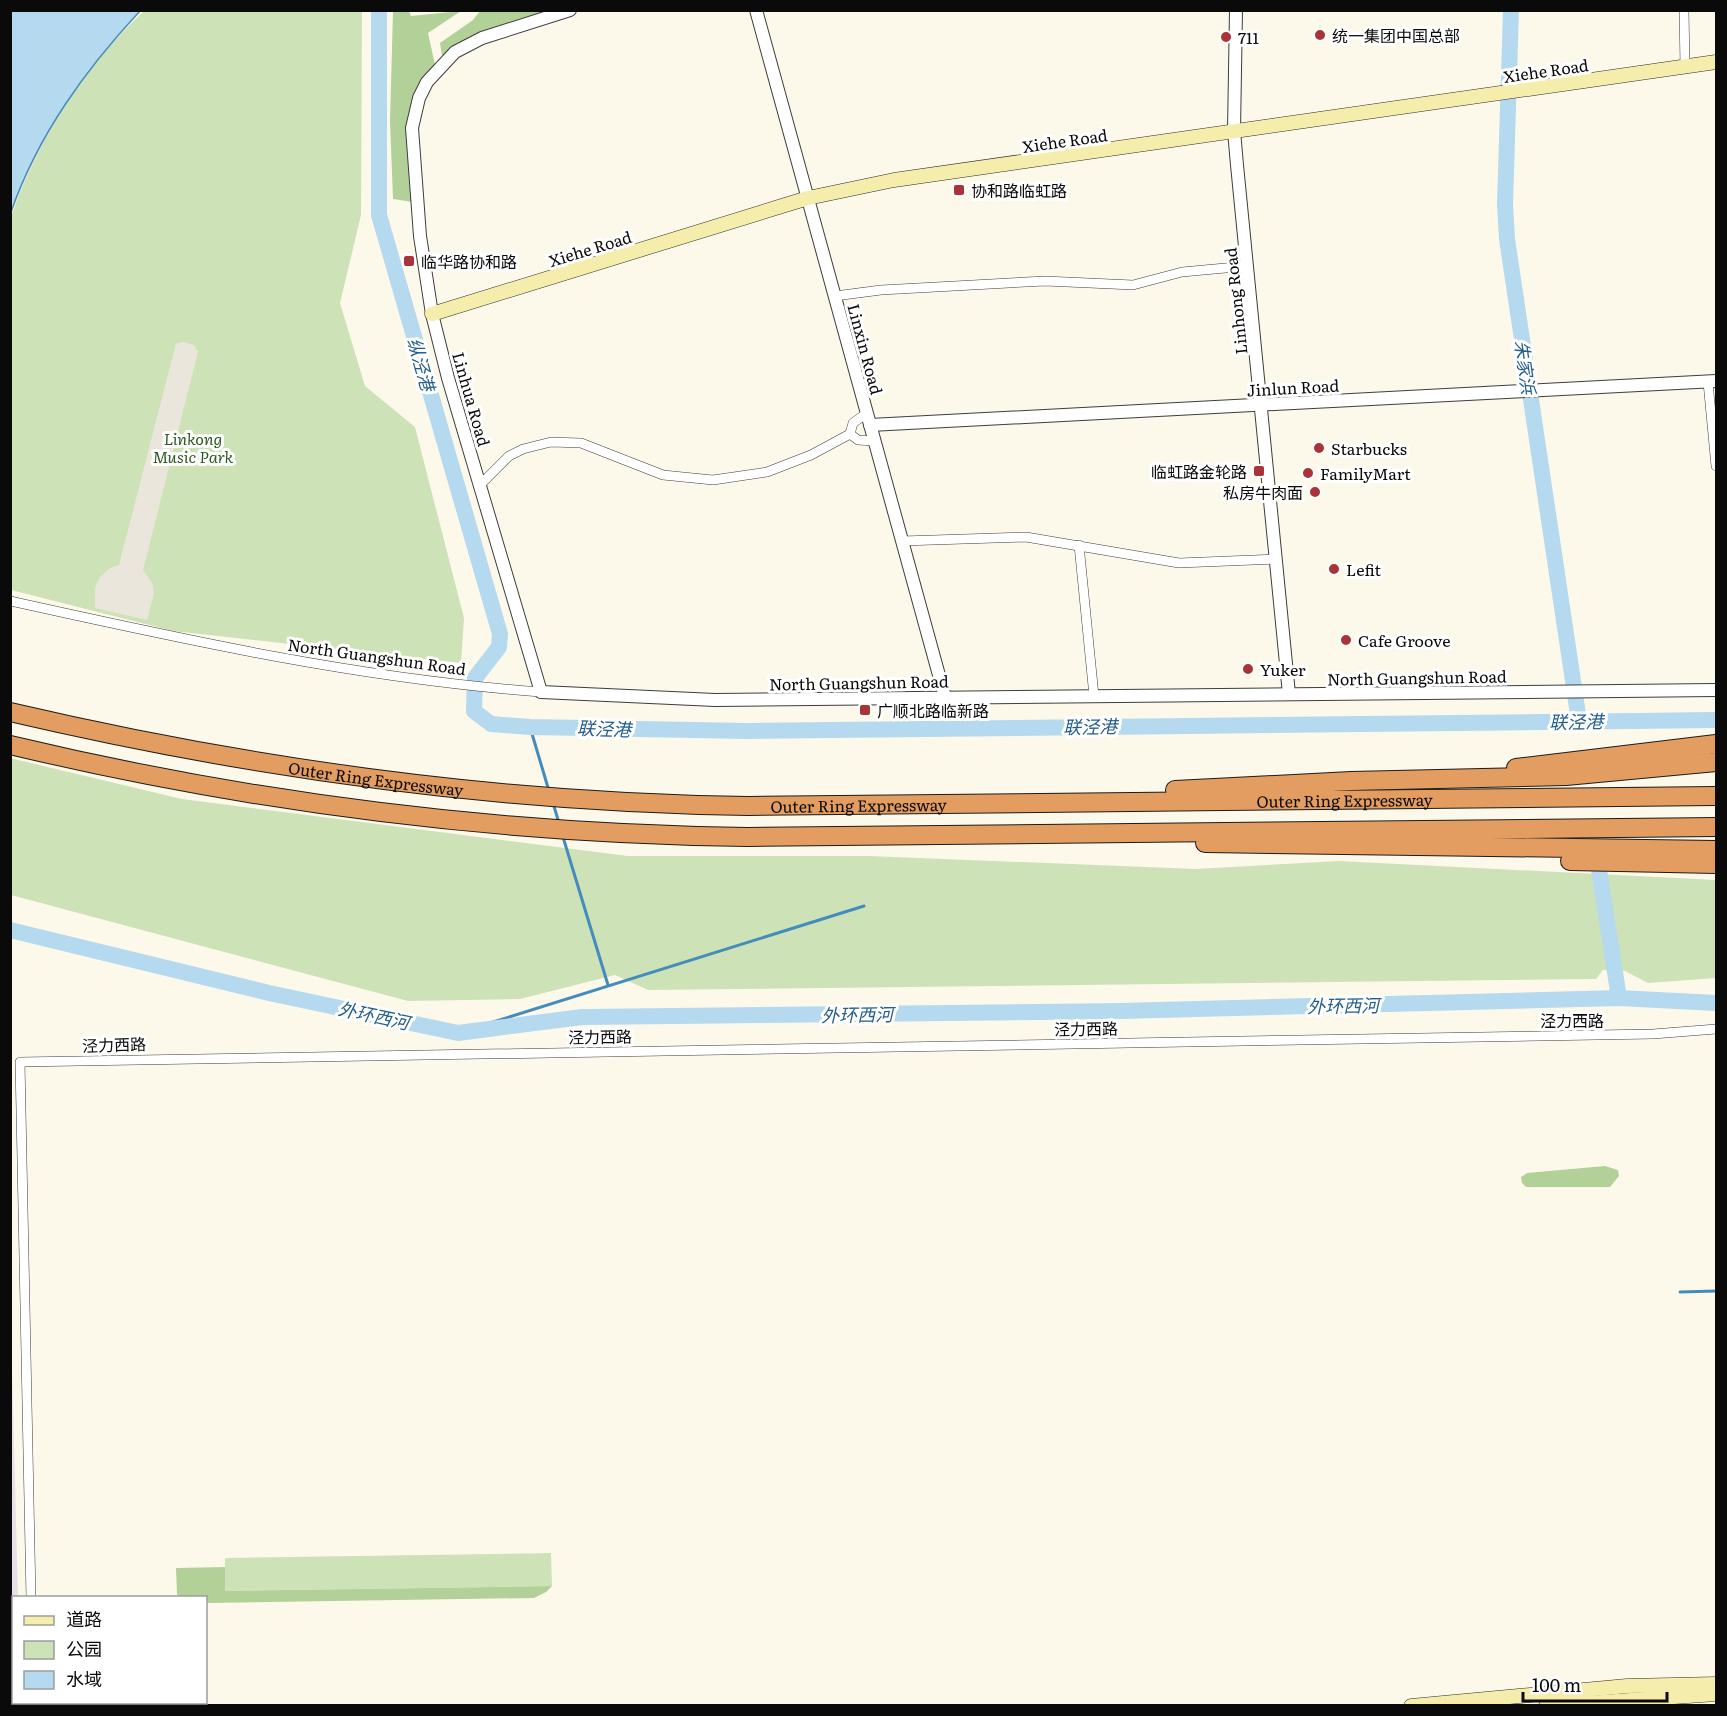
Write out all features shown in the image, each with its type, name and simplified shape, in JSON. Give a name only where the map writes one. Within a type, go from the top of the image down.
[{"type":"highway","name":"Outer Ring Expressway","points":[[10,712],[185,749],[357,778],[540,799],[749,806],[1716,796]]},
{"type":"highway","points":[[1419,780],[1716,744]]},
{"type":"highway","name":"Outer Ring Expressway","points":[[10,745],[179,780],[352,810],[550,831],[748,837],[1716,827]]},
{"type":"highway","points":[[964,804],[1237,786],[1566,776],[1716,762]]},
{"type":"highway","points":[[964,834],[1242,845],[1716,850]]},
{"type":"highway","points":[[1424,847],[1546,859],[1716,864]]},
{"type":"main road","name":"Xiehe Road","points":[[432,314],[808,198],[894,180],[1716,62]]},
{"type":"main road","points":[[1411,1706],[1628,1686],[1711,1689]]},
{"type":"main road","points":[[1546,1706],[1711,1689]]},
{"type":"street","name":"Linhua Road","points":[[541,692],[448,378],[432,314],[420,236],[412,155],[412,128],[416,107],[431,76],[462,47],[488,36],[570,10]]},
{"type":"street","name":"Linxin Road","points":[[756,10],[945,697]]},
{"type":"street","name":"Linhong Road","points":[[1236,10],[1234,131],[1289,694]]},
{"type":"street","points":[[1684,10],[1685,67]]},
{"type":"street","points":[[835,296],[881,290],[1045,281],[1133,285],[1182,272],[1247,266]]},
{"type":"street","points":[[1712,382],[1716,466]]},
{"type":"street","name":"Jinlun Road","points":[[868,419],[1261,405],[1712,382]]},
{"type":"street","points":[[480,485],[509,456],[522,449],[551,442],[581,443],[663,475],[713,480],[767,472],[811,454],[850,434],[853,423],[868,419]]},
{"type":"street","points":[[850,434],[858,440],[874,441]]},
{"type":"street","points":[[902,541],[1026,537],[1179,563],[1276,559]]},
{"type":"street","points":[[1079,545],[1094,696]]},
{"type":"street","name":"North Guangshun Road","points":[[10,601],[222,648],[460,685],[541,692],[715,700],[1716,690]]},
{"type":"street","name":"泾力西路","points":[[31,1596],[20,1062],[1653,1034],[1716,1029]]},
{"type":"shaded area","points":[[183,342],[194,345],[198,352],[143,570],[152,583],[154,593],[147,620],[95,608],[95,588],[100,577],[110,568],[119,565],[176,344]]},
{"type":"shaded area","points":[[10,1288],[18,1596],[12,1596],[11,1628]]},
{"type":"shaded area","points":[[10,1632],[12,1632],[12,1704],[45,1705],[11,1705]]},
{"type":"green space","name":"Linkong Music Park","points":[[144,11],[362,11],[361,215],[340,303],[365,386],[415,427],[464,618],[461,663],[173,631],[11,590],[11,217],[34,160],[65,106],[102,56]]},
{"type":"green space","points":[[393,11],[409,11],[411,16],[461,11],[428,33],[435,65],[417,89],[413,202],[393,199],[390,121]]},
{"type":"green space","points":[[480,11],[551,11],[459,46],[442,56],[440,43],[473,20]]},
{"type":"green space","points":[[10,758],[182,799],[628,856],[869,856],[1196,869],[1339,861],[1716,880],[1716,978],[1648,983],[1625,971],[1603,970],[1596,979],[648,990],[615,975],[520,999],[408,1001],[11,895]]},
{"type":"green space","points":[[1605,1166],[1618,1170],[1619,1176],[1610,1187],[1526,1187],[1522,1183],[1521,1177],[1527,1173]]},
{"type":"green space","points":[[551,1553],[552,1586],[225,1591],[225,1558]]},
{"type":"green space","points":[[225,1567],[225,1591],[552,1586],[534,1598],[207,1603],[207,1596],[178,1596],[176,1568]]},
{"type":"water","points":[[11,10],[140,11],[100,56],[65,105],[35,156],[11,212]]},
{"type":"waterway","name":"联泾港","points":[[379,10],[379,215],[500,634],[499,647],[475,678],[474,711],[491,724],[530,727],[748,731],[1716,720]]},
{"type":"waterway","name":"朱家浜","points":[[1511,10],[1505,204],[1507,239],[1579,721]]},
{"type":"waterway","points":[[530,727],[549,791]]},
{"type":"waterway","points":[[553,803],[559,823]]},
{"type":"waterway","points":[[563,837],[608,985]]},
{"type":"waterway","points":[[1599,870],[1619,998]]},
{"type":"waterway","points":[[458,1033],[864,906]]},
{"type":"waterway","name":"外环西河","points":[[10,930],[269,993],[458,1033],[582,1017],[1121,1011],[1619,998],[1716,1003]]},
{"type":"waterway","points":[[1680,1292],[1716,1291]]},
{"type":"place","name":"统一集团中国总部","points":[[1320,35]]},
{"type":"place","name":"711","points":[[1226,37]]},
{"type":"place","name":"协和路临虹路","points":[[959,190]]},
{"type":"place","name":"临华路协和路","points":[[409,261]]},
{"type":"place","name":"Starbucks","points":[[1319,448]]},
{"type":"place","name":"临虹路金轮路","points":[[1259,471]]},
{"type":"place","name":"FamilyMart","points":[[1308,473]]},
{"type":"place","name":"私房牛肉面","points":[[1315,492]]},
{"type":"place","name":"Lefit","points":[[1334,569]]},
{"type":"place","name":"Cafe Groove","points":[[1346,640]]},
{"type":"place","name":"Yuker","points":[[1248,669]]},
{"type":"place","name":"广顺北路临新路","points":[[865,710]]},
{"type":"water label","name":"纵泾港","points":[[422,364]]}]
